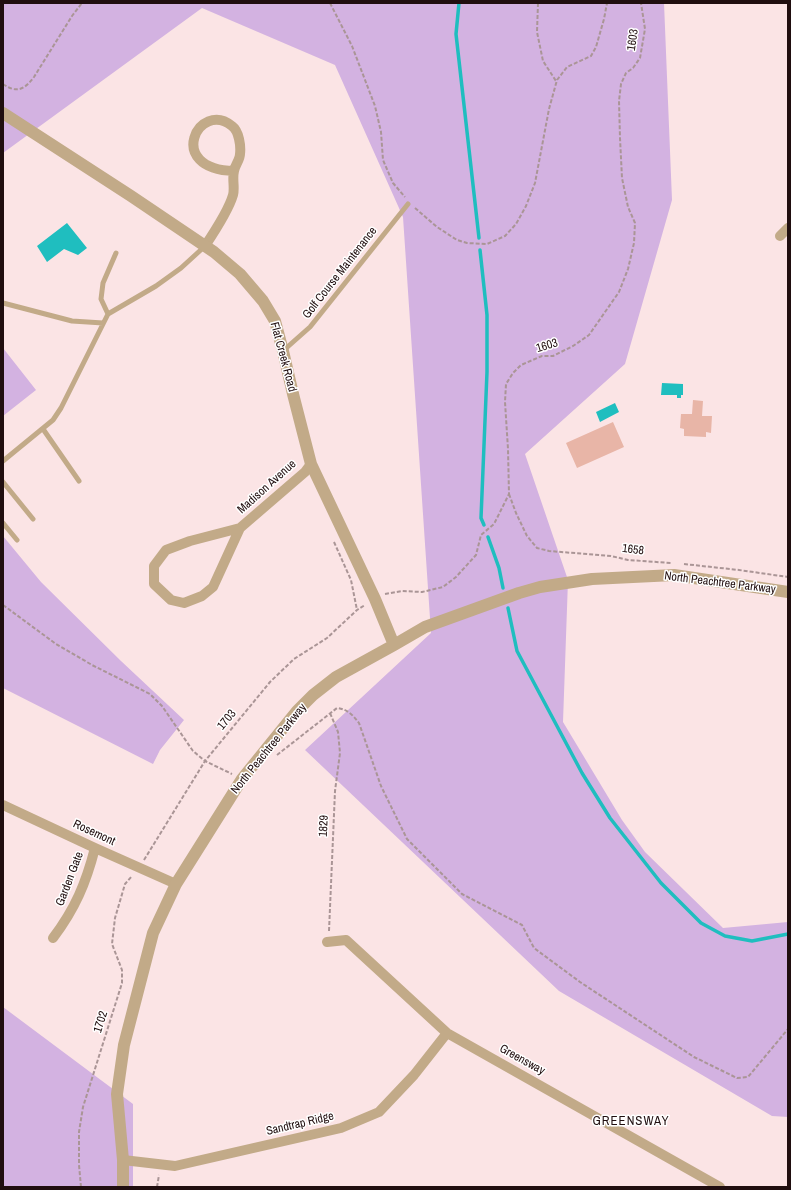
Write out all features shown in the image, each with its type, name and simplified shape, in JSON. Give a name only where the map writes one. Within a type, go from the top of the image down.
[{"type":"street","name":"Flat Creek Road","points":[[3,113],[205,246],[240,274],[263,301],[275,321],[284,351],[292,394],[311,464],[375,598],[394,645]]},
{"type":"street","points":[[205,246],[224,215],[233,195],[234,171],[240,154],[239,139],[233,126],[219,120],[207,121],[197,131],[193,144],[196,158],[209,167],[223,171],[234,171]]},
{"type":"street","points":[[780,236],[788,228]]},
{"type":"street","name":"Madison Avenue","points":[[240,528],[190,541],[166,550],[154,566],[154,584],[171,600],[184,603],[202,596],[212,587],[240,528],[305,472],[311,464]]},
{"type":"street","name":"North Peachtree Parkway","points":[[122,1187],[122,1160],[117,1094],[124,1045],[153,933],[176,884],[242,779],[297,711],[314,695],[336,677],[425,627],[519,593],[540,587],[592,579],[674,575],[788,592]]},
{"type":"street","name":"Rosemont","points":[[3,805],[176,884]]},
{"type":"street","name":"Garden Gate","points":[[53,938],[67,920],[79,896],[88,873],[95,848]]},
{"type":"street","name":"Greensway","points":[[327,942],[346,940],[446,1033],[720,1187]]},
{"type":"street","name":"Sandtrap Ridge","points":[[122,1160],[175,1166],[341,1128],[379,1112],[414,1075],[446,1033]]},
{"type":"lane","name":"Golf Course Maintenance","points":[[284,351],[310,327],[409,203]]},
{"type":"lane","points":[[3,461],[43,430],[53,420],[61,408],[108,314],[156,286],[181,268],[205,246]]},
{"type":"lane","points":[[108,314],[101,299],[103,283],[116,253]]},
{"type":"lane","points":[[3,303],[72,321],[103,323]]},
{"type":"lane","points":[[43,430],[79,482]]},
{"type":"lane","points":[[3,482],[32,519]]},
{"type":"lane","points":[[3,523],[17,540]]},
{"type":"path","points":[[3,84],[10,89],[22,89],[27,86],[82,3]]},
{"type":"path","points":[[330,3],[352,46],[375,106],[383,160],[393,183],[409,203],[437,227],[457,240],[467,243],[487,244],[505,236],[516,224],[526,206],[535,183],[549,109],[556,82],[567,67],[591,56],[596,47],[607,3]]},
{"type":"path","points":[[538,3],[537,32],[543,61],[556,82]]},
{"type":"path","name":"1603","points":[[358,610],[375,598],[388,592],[422,592],[443,587],[456,577],[476,555],[481,535],[494,524],[509,494],[505,402],[506,384],[513,373],[521,365],[542,356],[552,356],[573,346],[589,335],[619,292],[628,269],[634,243],[634,223],[628,207],[622,178],[619,101],[621,84],[626,73],[633,68],[640,58],[645,29],[642,3]]},
{"type":"path","name":"1658","points":[[509,494],[527,536],[537,548],[611,556],[628,560],[671,563]]},
{"type":"path","points":[[678,563],[788,577]]},
{"type":"path","points":[[3,605],[56,644],[92,665],[150,694],[162,706],[193,750],[205,761]]},
{"type":"path","name":"1703","points":[[139,867],[205,761],[270,682],[294,659],[327,638],[358,610]]},
{"type":"path","name":"1829","points":[[327,942],[329,936],[334,791],[340,753],[338,732],[330,713],[337,708],[342,708],[352,715],[359,723],[381,786],[407,839],[462,894],[522,926],[534,948],[580,982],[694,1057],[737,1078],[748,1077],[788,1028]]},
{"type":"path","name":"1702","points":[[81,1187],[79,1132],[83,1108],[122,983],[122,970],[112,944],[115,918],[125,884],[139,867]]},
{"type":"shaded area","points":[[3,3],[664,3],[672,200],[625,364],[525,454],[568,580],[563,722],[622,820],[645,852],[723,928],[788,922],[788,1117],[772,1116],[559,991],[305,750],[431,633],[403,217],[335,65],[202,8],[3,153]]},
{"type":"shaded area","points":[[3,348],[36,390],[3,416]]},
{"type":"shaded area","points":[[3,536],[41,582],[121,661],[184,720],[160,750],[153,764],[3,688]]},
{"type":"shaded area","points":[[3,1007],[133,1104],[133,1187],[3,1187]]},
{"type":"water","points":[[67,223],[87,248],[78,255],[64,249],[47,262],[37,246]]},
{"type":"water","points":[[662,383],[683,384],[683,395],[681,395],[681,398],[677,398],[677,395],[661,395]]},
{"type":"water","points":[[615,403],[619,412],[600,422],[596,412]]},
{"type":"building","points":[[693,400],[703,401],[702,416],[712,416],[711,433],[706,432],[706,437],[684,436],[684,429],[680,428],[681,414],[692,414]]},
{"type":"building","points":[[613,422],[624,447],[577,468],[566,443]]},
{"type":"waterway","points":[[459,3],[456,34],[479,238]]},
{"type":"waterway","points":[[480,250],[487,315],[487,372],[481,518],[484,525]]},
{"type":"waterway","points":[[488,537],[499,568],[503,588]]},
{"type":"waterway","points":[[508,608],[517,651],[582,773],[610,818],[661,883],[701,923],[725,936],[752,941],[788,934]]},
{"type":"district","name":"GREENSWAY","points":[[631,1122]]}]
